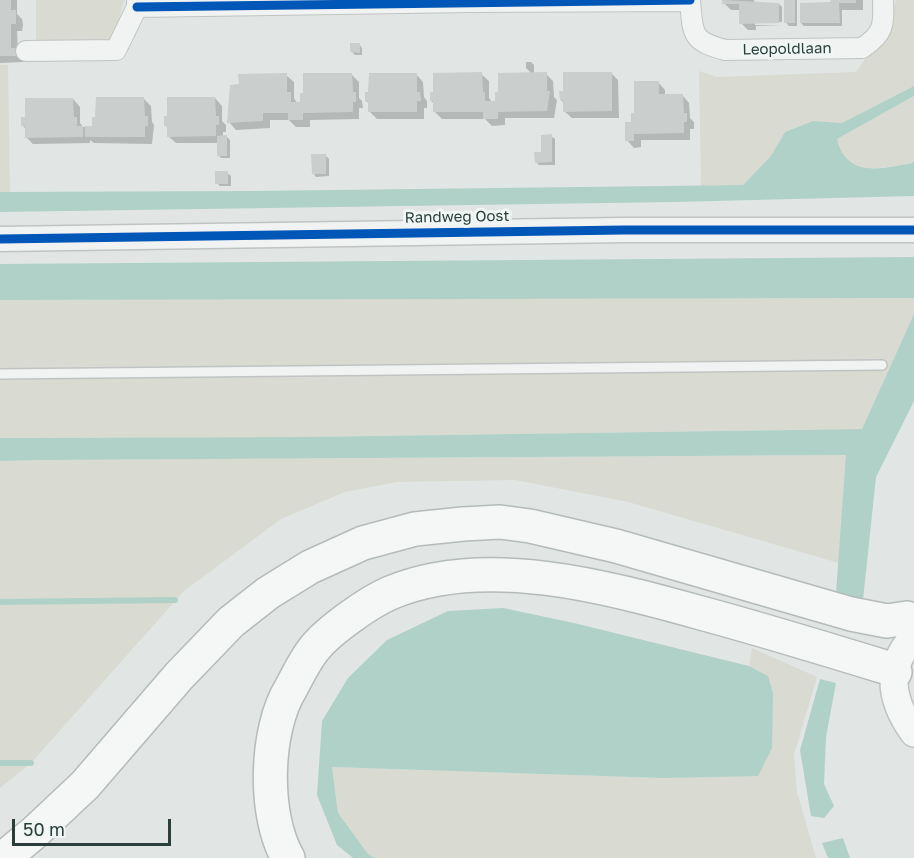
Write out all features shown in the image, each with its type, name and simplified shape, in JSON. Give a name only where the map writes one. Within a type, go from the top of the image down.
[{"type":"highway","points":[[4,858],[85,785],[179,676],[231,622],[268,593],[310,567],[363,543],[415,529],[500,522],[530,526],[616,546],[851,614],[887,621],[908,659],[888,668],[750,626],[609,590],[530,577],[459,576],[425,581],[390,593],[356,613],[315,648],[285,697],[270,751],[272,810],[283,850],[288,858]]},
{"type":"main road","points":[[908,659],[900,711],[914,733]]},
{"type":"street","name":"Leopoldlaan","points":[[690,1],[694,33],[705,45],[725,50],[862,48],[876,39],[884,21],[883,0]]},
{"type":"street","points":[[26,51],[116,50],[137,4],[690,1]]},
{"type":"street","name":"Randweg Oost","points":[[0,239],[624,230],[914,230]]},
{"type":"lane","points":[[0,374],[882,365]]},
{"type":"shaded area","points":[[36,0],[124,0],[115,35],[108,40],[36,41]]},
{"type":"shaded area","points":[[896,0],[914,0],[914,86],[842,123],[813,121],[785,132],[770,157],[743,185],[701,186],[699,71],[717,77],[856,72],[889,25]]},
{"type":"shaded area","points":[[0,65],[8,65],[10,192],[0,192]]},
{"type":"shaded area","points":[[914,86],[914,96],[837,139],[848,160],[866,168],[888,167],[914,161],[914,196],[0,212],[0,192],[743,185],[770,157],[785,132],[813,121],[842,123]]},
{"type":"shaded area","points":[[914,96],[914,161],[912,163],[884,168],[864,167],[854,165],[840,153],[837,139]]},
{"type":"shaded area","points":[[914,257],[914,298],[0,300],[0,264]]},
{"type":"shaded area","points":[[914,298],[914,314],[862,429],[304,437],[0,438],[0,300]]},
{"type":"shaded area","points":[[914,314],[914,401],[876,477],[863,600],[836,593],[846,455],[0,461],[0,438],[304,437],[862,429]]},
{"type":"shaded area","points":[[847,455],[839,563],[628,502],[515,480],[397,482],[345,492],[281,519],[184,591],[31,763],[0,788],[0,461]]},
{"type":"shaded area","points":[[503,608],[749,666],[768,676],[773,693],[772,748],[758,776],[662,778],[332,767],[338,813],[368,854],[374,858],[353,858],[337,845],[317,795],[322,721],[348,678],[387,640],[448,611]]},
{"type":"shaded area","points":[[752,648],[817,677],[794,755],[797,792],[816,858],[374,858],[368,854],[338,813],[332,767],[662,778],[768,676],[749,666]]},
{"type":"shaded area","points":[[820,679],[836,683],[826,737],[824,784],[834,806],[824,818],[811,816],[800,750]]},
{"type":"shaded area","points":[[843,838],[850,858],[828,858],[822,843]]},
{"type":"building","points":[[0,0],[11,0],[11,10],[16,10],[16,24],[11,24],[11,48],[16,48],[16,56],[0,56]]},
{"type":"building","points":[[722,0],[779,3],[779,23],[739,24],[739,4],[722,4]]},
{"type":"building","points":[[784,0],[795,0],[795,23],[784,23]]},
{"type":"building","points":[[831,0],[856,0],[856,3],[839,3],[840,23],[800,23],[800,3],[830,2]]},
{"type":"building","points":[[350,43],[360,43],[360,53],[350,52]]},
{"type":"building","points":[[482,72],[485,101],[495,101],[495,92],[498,92],[498,73],[547,72],[547,91],[550,91],[547,111],[498,112],[498,119],[483,119],[483,112],[433,112],[430,92],[433,92],[433,73]]},
{"type":"building","points":[[563,72],[612,72],[612,111],[563,112],[563,100],[560,100],[559,91],[563,91]]},
{"type":"building","points":[[287,73],[287,92],[291,92],[291,102],[300,102],[300,93],[303,93],[303,73],[352,73],[353,92],[356,92],[353,112],[303,113],[303,120],[288,120],[288,113],[263,113],[263,121],[227,123],[230,85],[239,84],[238,74]]},
{"type":"building","points":[[369,73],[417,73],[417,92],[420,92],[421,101],[417,101],[417,112],[368,112],[365,92],[368,92]]},
{"type":"building","points":[[634,81],[659,81],[659,94],[683,94],[684,113],[687,113],[684,133],[634,134],[634,141],[625,141],[625,122],[631,122],[631,113],[634,113]]},
{"type":"building","points":[[96,97],[144,97],[145,116],[148,116],[145,137],[85,137],[85,126],[92,126],[92,117],[95,117]]},
{"type":"building","points":[[167,97],[215,97],[216,116],[219,116],[216,136],[167,137],[164,116],[167,116]]},
{"type":"building","points":[[25,98],[73,98],[74,117],[77,117],[77,126],[83,126],[83,137],[25,138],[25,126],[21,126],[21,117],[25,117]]},
{"type":"building","points":[[552,134],[552,162],[535,163],[534,152],[541,152],[541,135]]},
{"type":"building","points":[[227,135],[227,156],[217,156],[217,136]]},
{"type":"building","points":[[311,154],[326,154],[326,174],[312,174]]},
{"type":"building","points":[[215,171],[228,171],[228,184],[215,184]]},
{"type":"waterway","points":[[0,602],[175,600]]},
{"type":"waterway","points":[[0,763],[31,763]]},
{"type":"cycle path","points":[[137,7],[690,0]]},
{"type":"cycle path","points":[[0,239],[624,230],[914,230]]}]
